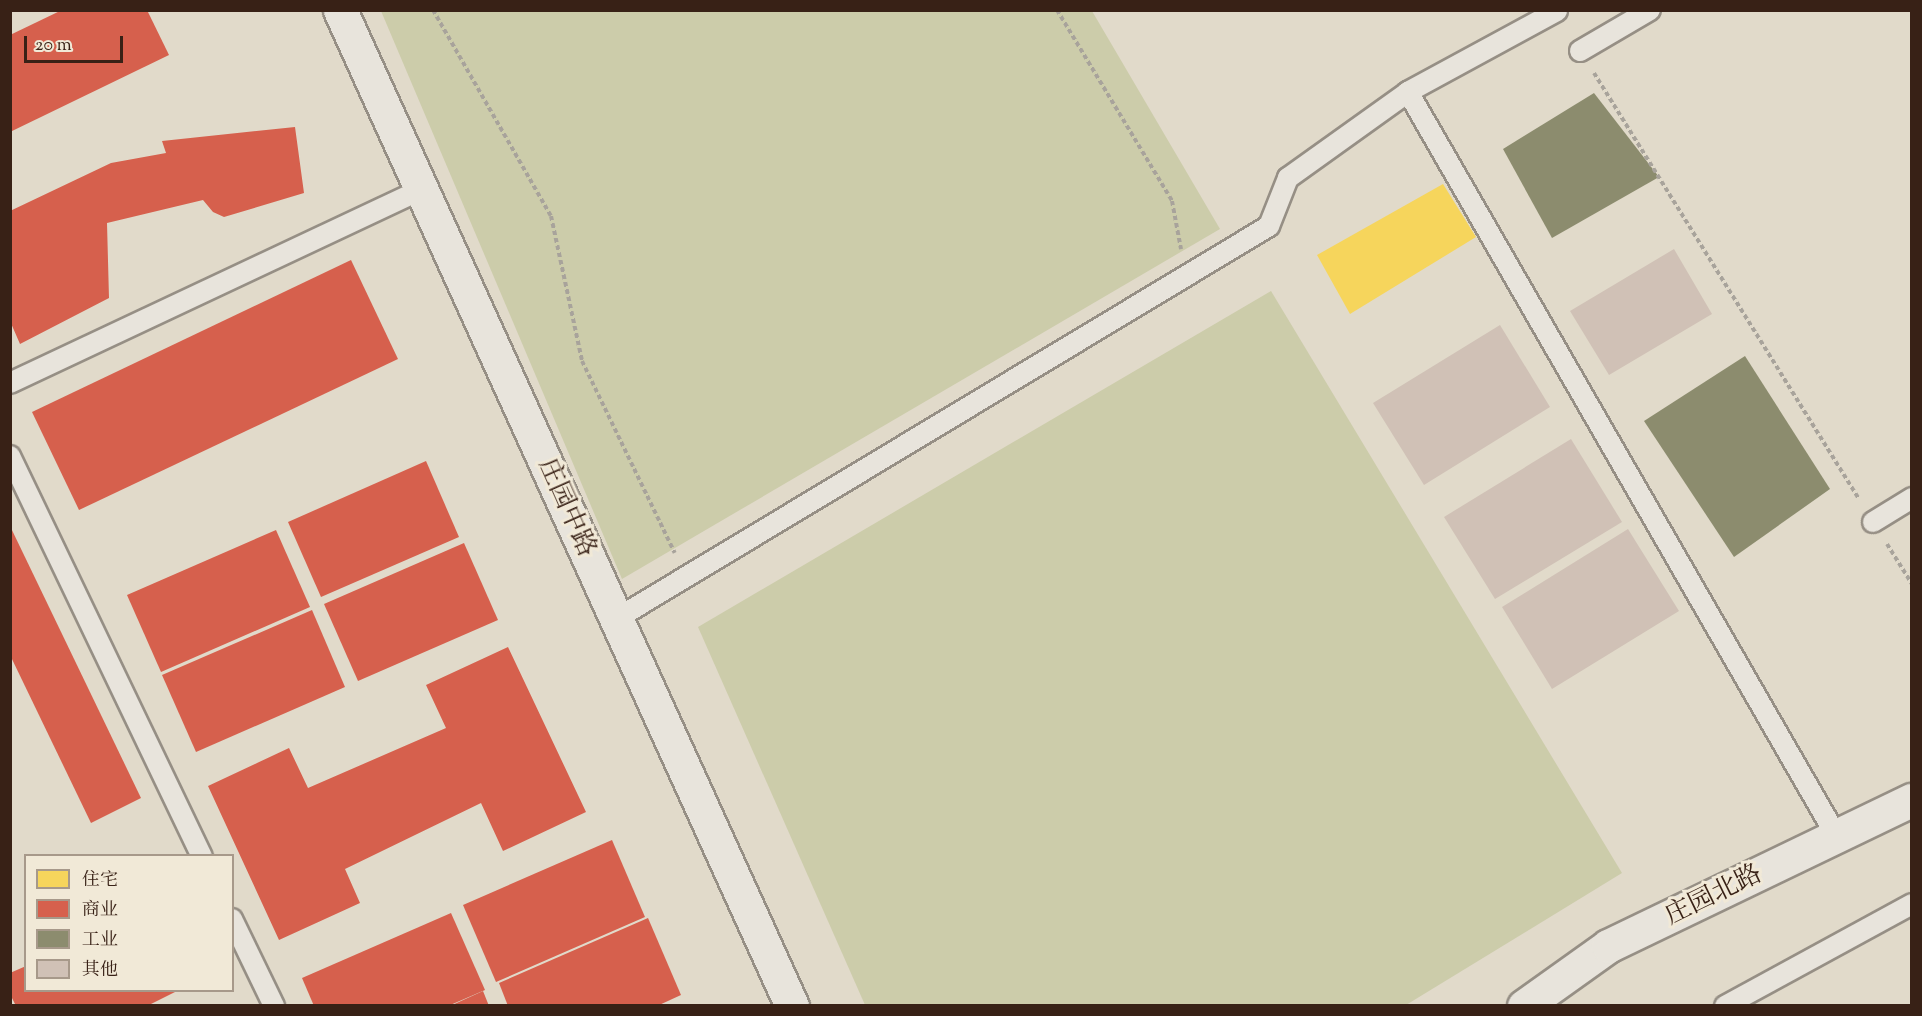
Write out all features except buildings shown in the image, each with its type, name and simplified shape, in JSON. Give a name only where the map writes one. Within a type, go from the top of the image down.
[{"type":"street","name":"庄园中路","points":[[340,10],[792,1005]]},
{"type":"street","name":"庄园北路","points":[[1524,1005],[1608,946],[1911,800]]},
{"type":"lane","points":[[1580,51],[1650,10]]},
{"type":"lane","points":[[616,619],[1269,226],[1288,178],[1408,92],[1557,11]]},
{"type":"lane","points":[[1408,92],[1837,837]]},
{"type":"lane","points":[[10,383],[421,190]]},
{"type":"lane","points":[[10,456],[202,854]]},
{"type":"lane","points":[[1873,522],[1911,498]]},
{"type":"lane","points":[[1725,1005],[1911,904]]},
{"type":"lane","points":[[234,923],[274,1005]]},
{"type":"path","points":[[433,10],[551,216],[582,361],[687,577]]},
{"type":"path","points":[[1057,10],[1172,201],[1186,276]]},
{"type":"path","points":[[1580,51],[1911,584]]},
{"type":"green space","points":[[381,11],[1092,11],[1220,229],[622,579]]},
{"type":"green space","points":[[1271,291],[1622,873],[1406,1005],[865,1005],[698,627]]}]
